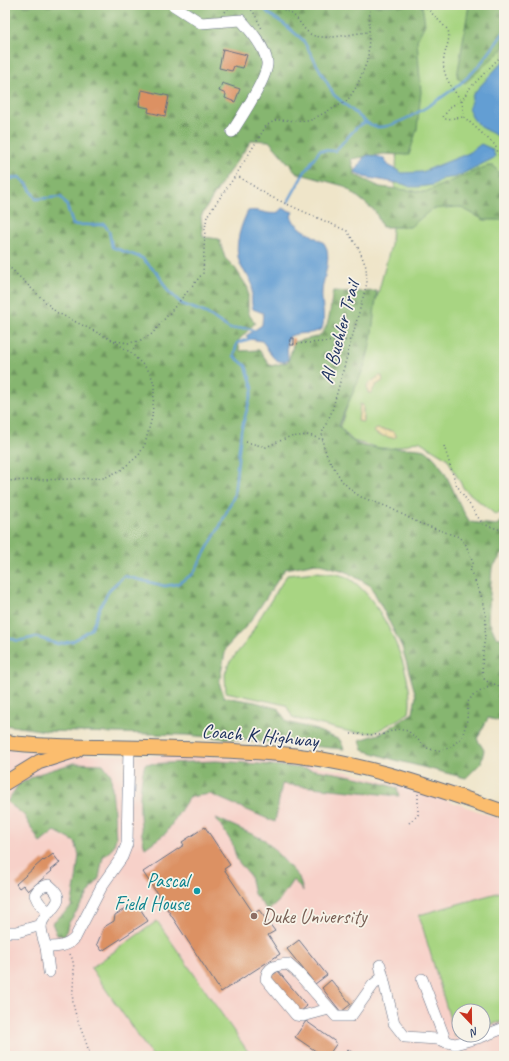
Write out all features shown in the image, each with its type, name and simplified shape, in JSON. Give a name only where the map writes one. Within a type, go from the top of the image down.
[{"type":"main road","name":"Coach K Highway","points":[[5,742],[42,746],[89,746],[237,751],[297,756],[370,769],[418,782],[504,812]]},
{"type":"main road","points":[[5,783],[39,762],[89,746]]},
{"type":"lane","points":[[173,5],[202,24],[241,20],[251,30],[264,55],[267,63],[264,75],[232,132]]},
{"type":"lane","points":[[46,947],[65,945],[70,943],[75,938],[102,884],[122,857],[128,844],[129,748]]},
{"type":"lane","points":[[49,972],[46,947],[41,925],[44,918],[50,912]]},
{"type":"lane","points":[[5,932],[17,932],[41,925]]},
{"type":"lane","points":[[329,1010],[303,1016],[296,1015],[266,979],[266,973],[271,967],[288,964],[336,1016],[351,1016],[373,985],[383,977]]},
{"type":"lane","points":[[380,965],[394,1023],[405,1036],[462,1043],[504,1028]]},
{"type":"lane","points":[[422,979],[446,1042]]},
{"type":"path","points":[[217,5],[227,5]]},
{"type":"path","points":[[273,5],[286,10],[294,16],[305,30],[314,36],[328,37],[369,32]]},
{"type":"path","points":[[114,340],[128,343],[139,341],[152,334],[204,273],[205,229],[207,216],[236,175],[266,126],[276,120],[309,121],[347,101],[357,86],[366,65],[370,5]]},
{"type":"path","points":[[424,5],[444,26],[449,35],[443,63],[445,74],[456,94],[462,101],[464,117],[495,145],[504,167]]},
{"type":"path","points":[[464,117],[446,119],[443,117],[451,106],[462,101],[468,90],[504,53]]},
{"type":"path","name":"Al Buehler Trail","points":[[236,175],[280,202],[347,231],[359,248],[366,267],[367,283],[332,410],[322,433],[330,464],[342,481],[352,491],[361,497],[388,507],[419,524],[460,537],[466,545],[473,563],[470,569],[482,599],[485,611],[482,668],[483,678],[504,689]]},
{"type":"path","points":[[5,263],[56,312],[114,340],[131,353],[150,372],[154,384],[152,417],[145,444],[139,455],[121,470],[104,478],[5,481]]},
{"type":"path","points":[[293,344],[352,340]]},
{"type":"path","points":[[131,353],[139,341]]},
{"type":"path","points":[[246,442],[266,447],[289,437],[309,435],[323,440]]},
{"type":"path","points":[[444,446],[456,484],[476,516],[483,524],[504,531]]},
{"type":"path","points":[[351,734],[381,734],[397,729],[408,731],[427,748],[437,751],[449,748],[462,738],[467,720],[468,702],[473,695],[494,684]]},
{"type":"path","points":[[409,823],[418,815],[418,782]]},
{"type":"path","points":[[65,945],[73,958],[72,990],[74,1004],[90,1056]]},
{"type":"shaded area","name":"Duke University","points":[[5,749],[56,754],[225,757],[305,764],[358,774],[432,795],[504,820],[504,1056],[5,1056]]},
{"type":"green space","points":[[5,5],[422,5],[425,24],[417,40],[421,92],[417,129],[409,155],[383,154],[351,159],[355,175],[380,187],[425,192],[487,166],[494,166],[504,180],[504,220],[484,220],[460,207],[432,209],[410,227],[382,227],[375,211],[344,186],[297,173],[269,141],[252,140],[226,176],[201,216],[203,237],[219,239],[225,258],[235,268],[248,288],[248,313],[255,323],[238,341],[240,351],[259,350],[271,366],[288,362],[294,342],[316,337],[325,330],[329,317],[333,291],[377,291],[371,342],[366,362],[339,426],[349,439],[369,447],[414,448],[428,452],[441,467],[470,522],[496,525],[504,520],[504,552],[492,568],[488,619],[496,637],[504,639],[504,722],[488,718],[477,739],[484,750],[481,763],[466,778],[395,760],[363,750],[360,740],[382,733],[413,713],[416,696],[402,647],[371,586],[345,571],[316,563],[285,569],[250,622],[226,648],[219,683],[224,697],[255,702],[279,709],[287,722],[314,729],[340,740],[344,749],[186,735],[46,731],[5,725]]},
{"type":"green space","points":[[398,5],[504,5],[504,510],[496,515],[464,489],[447,458],[419,441],[387,450],[353,441],[340,427],[350,398],[391,245],[399,121]]},
{"type":"green space","points":[[469,5],[504,5],[504,48],[465,83],[457,77]]},
{"type":"green space","points":[[316,572],[341,575],[357,584],[370,598],[382,616],[393,636],[401,658],[407,678],[410,697],[409,713],[374,733],[351,732],[293,718],[286,705],[226,692],[225,674],[229,663],[249,638],[259,619],[287,575]]},
{"type":"green space","points":[[216,761],[284,766],[353,776],[397,788],[399,796],[282,784],[275,822],[210,794],[189,797],[166,833],[145,848],[141,828],[140,794],[145,764]]},
{"type":"green space","points":[[74,763],[103,764],[111,775],[116,838],[113,848],[103,857],[99,878],[68,924],[65,936],[57,935],[52,923],[71,907],[79,855],[75,842],[55,831],[40,843],[24,815],[7,802],[18,785],[38,774]]},
{"type":"green space","points":[[216,818],[265,840],[299,877],[303,891],[293,880],[278,902],[268,911],[254,894],[250,876],[237,860],[232,843]]},
{"type":"green space","points":[[504,891],[504,1021],[491,1025],[491,1003],[451,1003],[451,1023],[419,915]]},
{"type":"green space","points":[[157,921],[251,1056],[152,1056],[91,968]]},
{"type":"sand","points":[[379,376],[382,376],[383,381],[376,385],[371,393],[368,393],[367,385]]},
{"type":"sand","points":[[360,404],[363,405],[363,422],[358,421]]},
{"type":"sand","points":[[377,429],[392,431],[397,436],[393,438],[378,435],[373,431]]},
{"type":"water","points":[[504,60],[504,139],[482,128],[474,119],[469,108],[473,94]]},
{"type":"water","points":[[481,144],[492,149],[495,156],[494,158],[456,177],[442,179],[433,185],[410,187],[403,184],[364,177],[355,172],[364,157],[369,155],[384,158],[388,165],[402,173],[422,172],[469,153]]},
{"type":"water","points":[[282,208],[293,212],[291,216],[294,222],[324,243],[328,254],[322,292],[324,320],[322,329],[314,332],[290,336],[287,343],[288,360],[284,362],[276,360],[262,341],[250,339],[246,336],[262,325],[263,313],[253,309],[252,284],[239,261],[237,246],[242,224],[248,211],[275,213]]},
{"type":"building","points":[[223,49],[247,55],[243,68],[234,66],[232,71],[219,68]]},
{"type":"building","points":[[222,83],[240,89],[235,102],[225,98],[226,94],[219,91]]},
{"type":"building","points":[[142,90],[169,96],[165,116],[148,112],[149,108],[139,106]]},
{"type":"building","points":[[291,338],[294,338],[294,345],[290,345]]},
{"type":"building","name":"Pascal Field House","points":[[205,827],[230,865],[224,869],[254,914],[259,910],[275,931],[268,935],[280,954],[221,992],[143,872],[184,845],[182,842]]},
{"type":"building","points":[[53,854],[60,863],[51,870],[52,871],[28,891],[23,885],[19,888],[16,884],[43,860],[44,861]]},
{"type":"building","points":[[136,902],[148,921],[102,951],[97,944],[104,927],[114,921],[115,915]]},
{"type":"building","points":[[299,940],[327,975],[315,984],[287,949]]},
{"type":"building","points":[[278,971],[307,1006],[299,1013],[270,977]]},
{"type":"building","points":[[331,980],[351,1004],[341,1012],[322,988]]},
{"type":"building","points":[[306,1021],[337,1043],[328,1056],[323,1056],[295,1037]]},
{"type":"building","points":[[348,1049],[356,1056],[342,1056]]},
{"type":"waterway","points":[[261,5],[269,14],[303,40],[334,95],[366,122]]},
{"type":"waterway","points":[[288,202],[304,173],[320,150],[335,151],[357,127],[366,122],[377,127],[387,126],[399,122],[427,107],[441,98],[472,73],[504,32]]},
{"type":"waterway","points":[[5,180],[19,177],[27,184],[36,199],[61,197],[67,206],[73,225],[104,224],[109,231],[112,247],[142,258],[158,274],[168,291],[182,304],[206,313],[230,329],[247,328],[255,331]]},
{"type":"waterway","points":[[5,636],[18,641],[36,637],[58,644],[73,641],[91,629],[101,605],[110,589],[124,576],[165,586],[177,584],[193,574],[220,526],[234,496],[241,431],[253,388],[246,366],[234,356],[237,343],[252,338]]},
{"type":"place","name":"Pascal Field House","points":[[197,891]]},
{"type":"place","name":"Duke University","points":[[254,916]]}]
